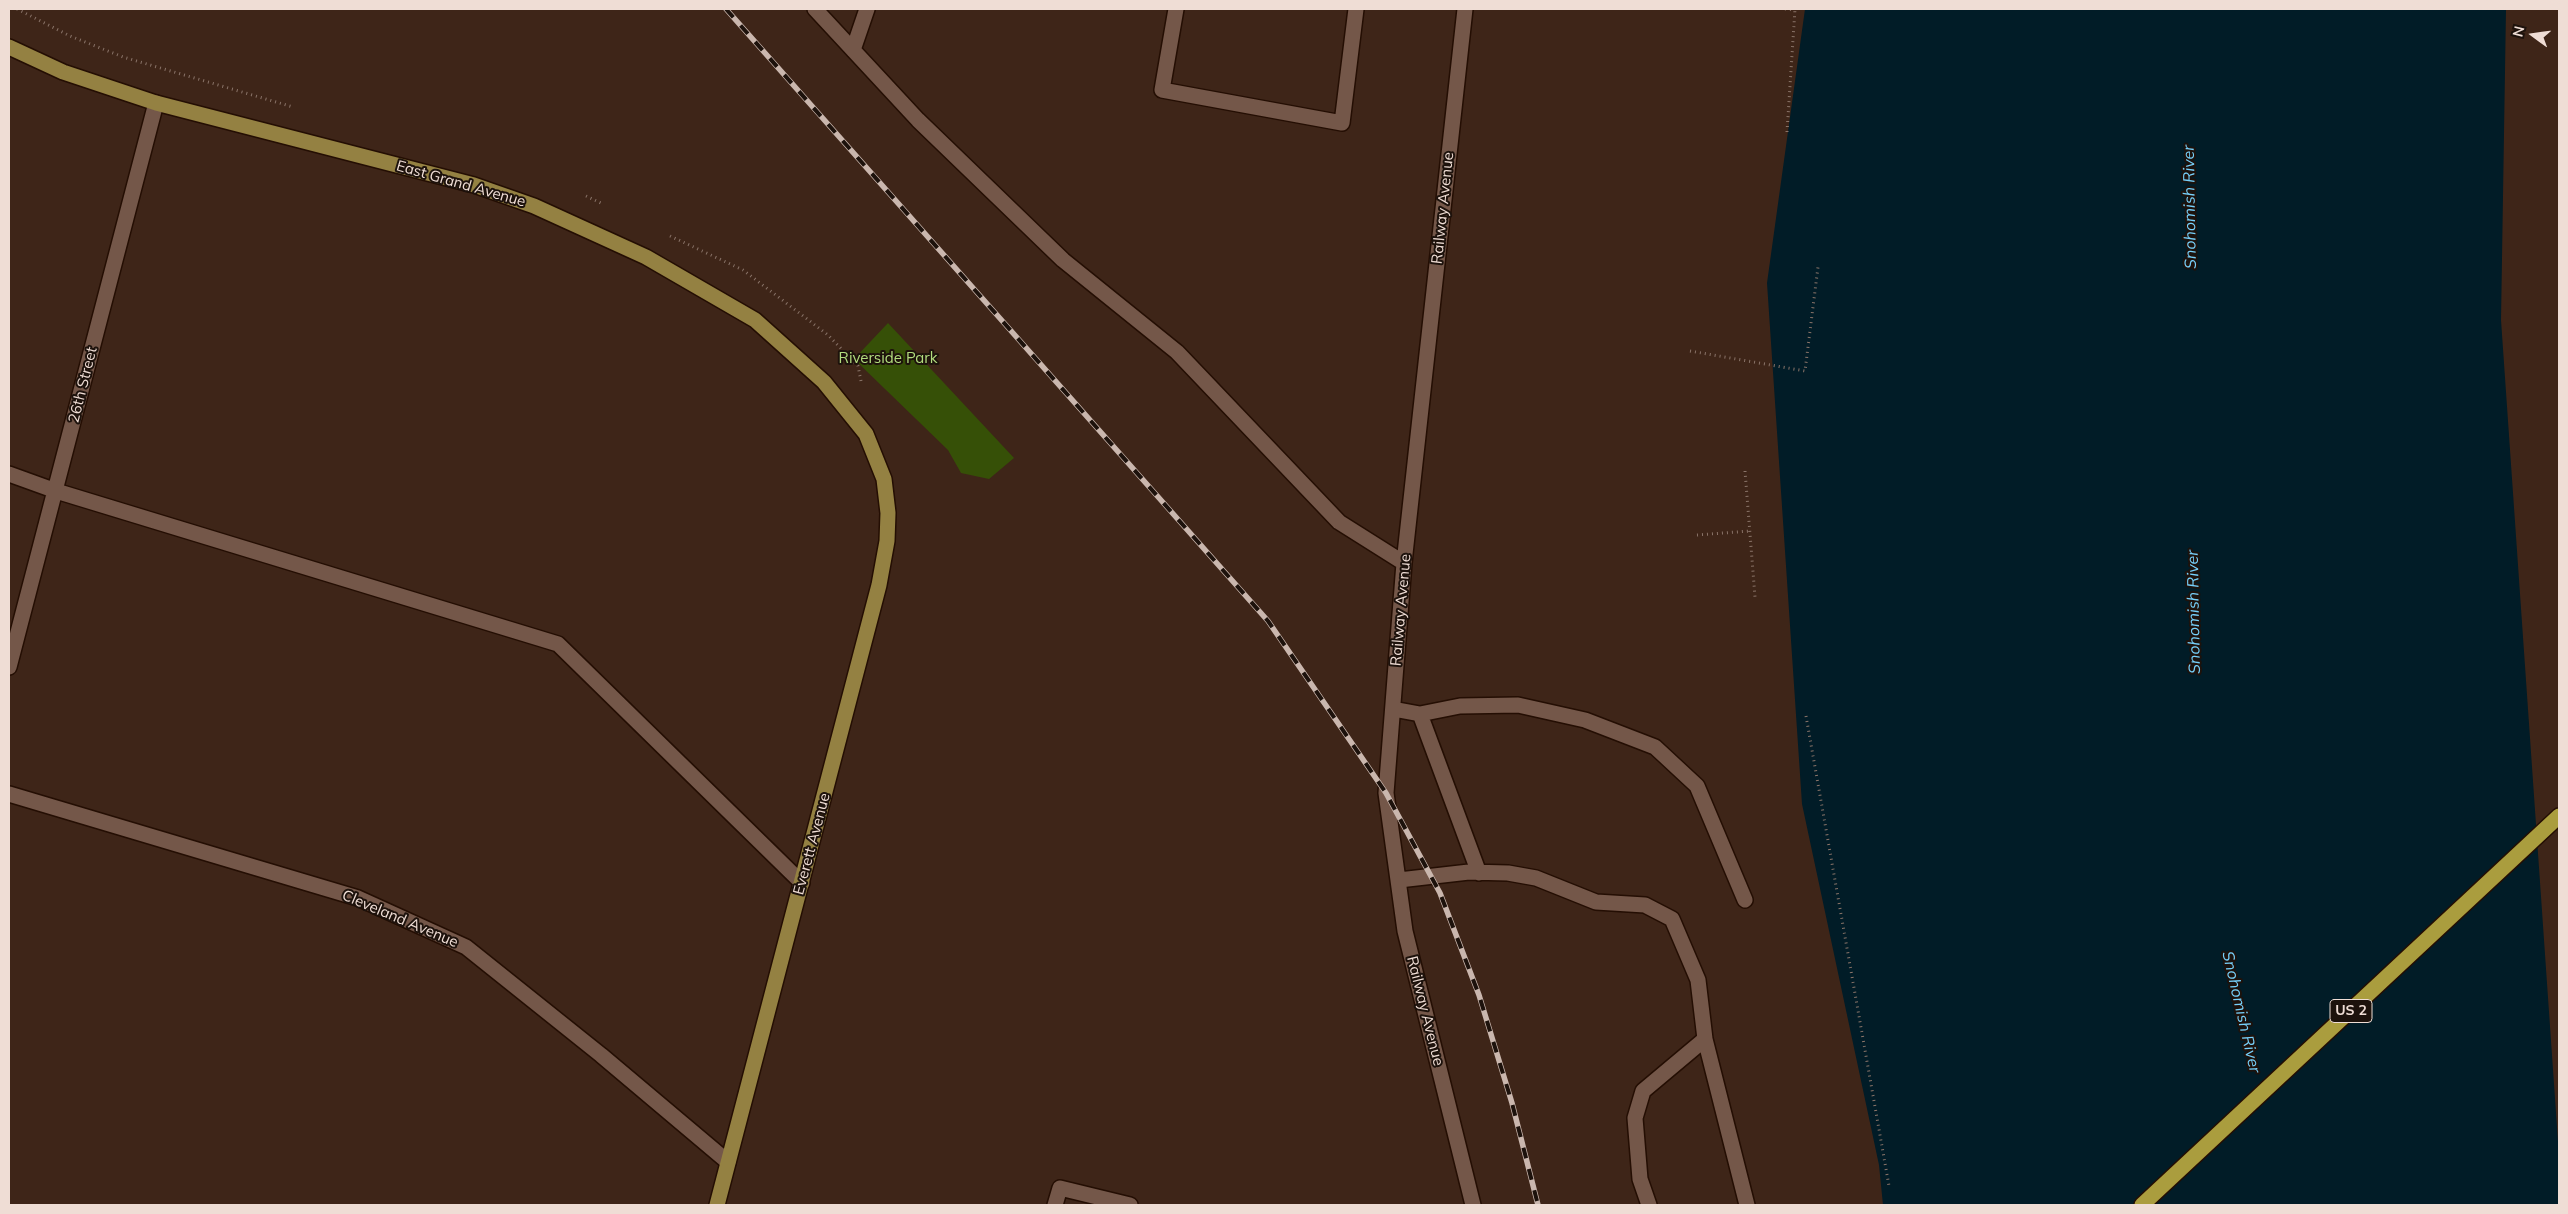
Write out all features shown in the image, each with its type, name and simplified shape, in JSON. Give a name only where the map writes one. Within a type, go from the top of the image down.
[{"type":"highway","name":"US 2","points":[[2142,1205],[2559,816]]},
{"type":"main road","name":"East Grand Avenue","points":[[9,47],[63,72],[156,103],[474,185],[534,206],[646,256],[755,320],[824,382],[866,434],[884,479]]},
{"type":"main road","name":"Everett Avenue","points":[[717,1205],[879,585],[887,541],[888,513],[884,479]]},
{"type":"street","points":[[815,9],[918,120],[1063,260],[1177,352],[1340,522],[1404,563]]},
{"type":"street","points":[[853,50],[867,9]]},
{"type":"street","points":[[1176,9],[1162,90],[1342,123],[1356,9]]},
{"type":"street","name":"Railway Avenue","points":[[1465,9],[1404,563],[1386,793],[1406,932],[1473,1205]]},
{"type":"street","name":"26th Street","points":[[9,667],[156,103]]},
{"type":"street","points":[[9,474],[56,492],[558,644],[802,883]]},
{"type":"street","points":[[1393,709],[1420,714],[1460,706],[1518,705],[1585,720],[1656,747],[1697,786],[1745,900]]},
{"type":"street","points":[[1420,714],[1479,873]]},
{"type":"street","name":"Cleveland Avenue","points":[[9,794],[358,898],[466,947],[728,1162]]},
{"type":"street","points":[[1399,880],[1479,873],[1508,873],[1536,878],[1596,902],[1645,905],[1672,919],[1698,980],[1705,1039],[1747,1205]]},
{"type":"street","points":[[1649,1205],[1640,1179],[1635,1118],[1643,1091],[1705,1039]]},
{"type":"street","points":[[1055,1205],[1060,1188],[1130,1205]]},
{"type":"path","points":[[1785,9],[1795,9],[1788,132]]},
{"type":"path","points":[[1690,351],[1805,371],[1818,267]]},
{"type":"path","points":[[1745,471],[1755,597]]},
{"type":"path","points":[[1697,534],[1750,531]]},
{"type":"path","points":[[1806,716],[1889,1186]]},
{"type":"green space","name":"Riverside Park","points":[[888,323],[1014,458],[989,479],[961,473],[948,450],[854,359]]},
{"type":"water","name":"Snohomish River","points":[[1805,9],[2506,9],[2501,320],[2559,1156],[2559,1205],[1883,1205],[1879,1165],[1802,804],[1767,283]]},
{"type":"railway","points":[[726,9],[1268,621],[1386,793],[1440,893],[1479,995],[1512,1103],[1538,1205]]}]
